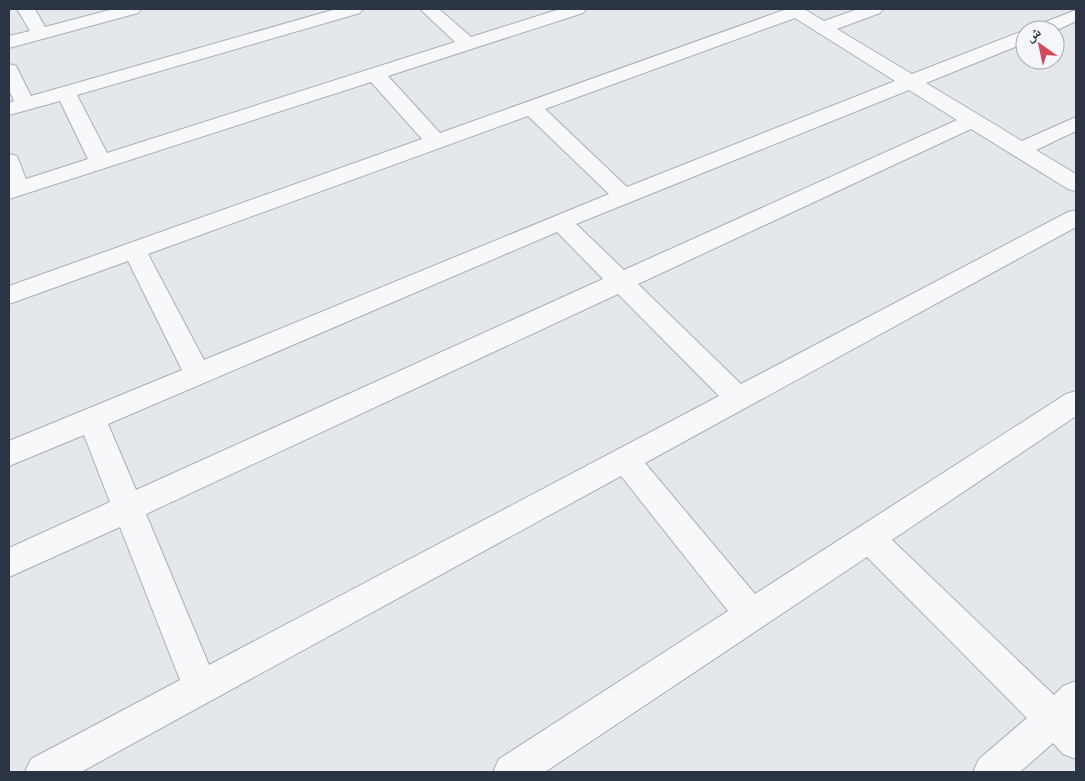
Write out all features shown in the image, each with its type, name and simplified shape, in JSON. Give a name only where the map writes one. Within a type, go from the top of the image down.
[{"type":"street","points":[[26,9],[40,33]]},
{"type":"street","points":[[9,42],[132,9]]},
{"type":"street","points":[[9,70],[17,106],[354,9]]},
{"type":"street","points":[[429,9],[468,44]]},
{"type":"street","points":[[9,161],[14,190],[577,9]]},
{"type":"street","points":[[823,28],[874,9]]},
{"type":"street","points":[[9,295],[794,10],[1076,184]]},
{"type":"street","points":[[1064,20],[1076,15]]},
{"type":"street","points":[[9,454],[560,222],[912,83],[1015,40]]},
{"type":"street","points":[[375,74],[436,141]]},
{"type":"street","points":[[66,93],[101,162]]},
{"type":"street","points":[[531,107],[624,196]]},
{"type":"street","points":[[9,563],[973,120]]},
{"type":"street","points":[[1020,150],[1076,123]]},
{"type":"street","points":[[44,772],[1076,217]]},
{"type":"street","points":[[560,222],[739,399]]},
{"type":"street","points":[[134,250],[198,374]]},
{"type":"street","points":[[512,772],[1076,402]]},
{"type":"street","points":[[92,419],[201,688]]},
{"type":"street","points":[[625,460],[752,615]]},
{"type":"street","points":[[869,538],[1069,719],[992,772]]}]
